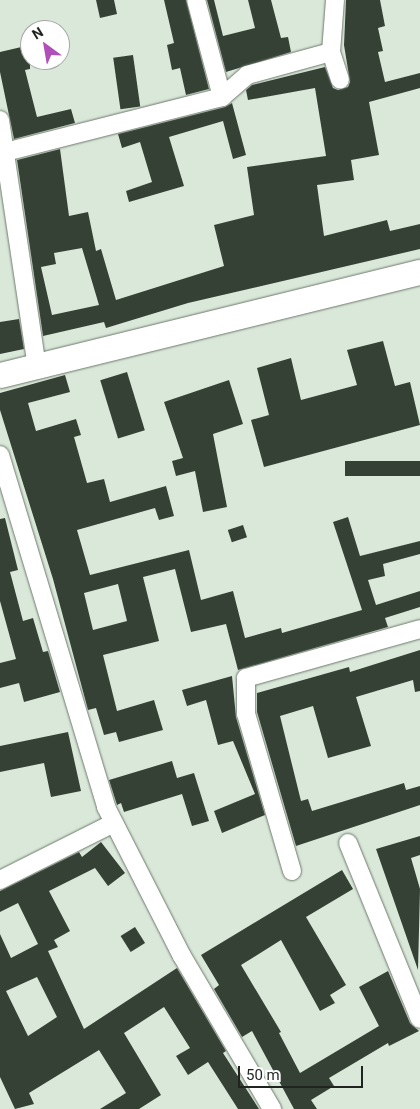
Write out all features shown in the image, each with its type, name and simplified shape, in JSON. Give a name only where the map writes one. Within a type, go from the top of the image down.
[{"type":"main road","points":[[0,375],[420,272]]},
{"type":"street","points":[[196,0],[222,97]]},
{"type":"street","points":[[335,0],[331,52],[340,80]]},
{"type":"street","points":[[5,152],[45,145],[222,97],[247,75],[331,52]]},
{"type":"street","points":[[0,120],[37,367]]},
{"type":"street","points":[[0,455],[106,807],[182,956],[272,1109]]},
{"type":"street","points":[[292,872],[246,714],[246,678],[420,629]]},
{"type":"street","points":[[0,880],[114,823]]},
{"type":"street","points":[[348,843],[420,1019]]},
{"type":"building","points":[[96,0],[114,0],[117,14],[100,18]]},
{"type":"building","points":[[164,0],[186,0],[209,89],[186,95],[180,68],[172,70],[167,45],[174,43]]},
{"type":"building","points":[[207,0],[214,0],[223,36],[255,28],[248,0],[271,0],[281,38],[288,37],[291,52],[226,72]]},
{"type":"building","points":[[346,0],[380,0],[385,26],[378,28],[383,51],[378,52],[385,82],[420,73],[420,88],[369,102],[379,155],[351,160],[354,180],[317,185],[324,236],[387,220],[390,231],[420,224],[420,249],[188,303],[106,328],[104,322],[43,336],[17,160],[60,149],[69,216],[88,212],[96,251],[101,249],[116,300],[224,266],[214,225],[254,215],[247,167],[326,156],[315,88],[248,100],[246,90],[252,85],[325,67],[333,88],[338,90],[348,87],[350,82],[344,45]],"holes":[[[82,248],[99,305],[52,315],[41,267],[56,264],[54,253]]]},
{"type":"building","points":[[20,47],[20,70],[25,70],[37,117],[71,109],[75,123],[14,139],[0,72],[0,52]]},
{"type":"building","points":[[133,55],[140,106],[120,109],[113,58]]},
{"type":"building","points":[[232,103],[246,155],[233,159],[223,121],[169,137],[184,186],[129,202],[126,191],[152,182],[140,142],[122,148],[118,134],[225,107]]},
{"type":"building","points":[[19,319],[24,349],[0,354],[0,322]]},
{"type":"building","points":[[383,341],[395,386],[410,382],[420,425],[264,467],[251,420],[269,415],[257,368],[291,358],[301,400],[357,385],[347,350]]},
{"type":"building","points":[[127,372],[145,430],[118,439],[100,380]]},
{"type":"building","points":[[65,375],[70,392],[28,403],[36,431],[76,419],[81,435],[74,437],[87,483],[104,479],[110,502],[166,486],[174,516],[159,520],[155,508],[77,530],[90,575],[189,550],[201,600],[233,591],[245,638],[281,628],[282,633],[362,610],[333,522],[348,517],[360,556],[420,541],[420,554],[383,564],[385,576],[368,580],[376,605],[420,591],[420,607],[385,618],[388,627],[238,670],[226,624],[191,632],[175,569],[143,577],[159,641],[103,655],[117,711],[154,700],[163,730],[119,742],[116,732],[104,735],[96,708],[88,710],[53,579],[0,410],[0,393]],"holes":[[[118,584],[127,621],[93,630],[84,593]]]},
{"type":"building","points":[[229,380],[243,424],[213,434],[227,507],[203,512],[195,471],[176,476],[172,461],[183,458],[164,402]]},
{"type":"building","points":[[345,461],[420,461],[420,476],[345,476]]},
{"type":"building","points":[[5,518],[18,570],[10,572],[23,621],[33,618],[43,652],[48,651],[60,692],[24,702],[19,683],[0,688],[0,663],[16,659],[0,601],[0,519]]},
{"type":"building","points":[[243,525],[247,537],[232,542],[228,530]]},
{"type":"building","points":[[420,650],[420,691],[415,692],[413,680],[356,697],[371,746],[328,758],[313,706],[280,716],[301,801],[308,799],[312,811],[404,783],[406,790],[420,786],[420,805],[296,846],[257,712],[257,693],[349,667],[350,672]]},
{"type":"building","points":[[232,676],[236,717],[265,815],[222,833],[214,811],[255,794],[233,741],[218,745],[206,700],[187,706],[182,690]]},
{"type":"building","points":[[68,732],[81,791],[51,797],[44,763],[0,772],[0,746]]},
{"type":"building","points":[[172,761],[177,778],[194,773],[209,821],[192,826],[182,794],[124,812],[121,803],[117,805],[109,780]]},
{"type":"building","points":[[420,836],[420,855],[411,858],[420,889],[418,970],[376,849]]},
{"type":"building","points":[[101,842],[125,873],[108,886],[95,868],[49,891],[70,931],[54,940],[58,947],[48,951],[84,1029],[177,968],[226,1051],[223,1053],[259,1109],[238,1109],[208,1062],[188,1075],[176,1056],[190,1048],[164,1007],[124,1033],[161,1095],[139,1109],[100,1109],[126,1093],[99,1050],[29,1093],[34,1104],[15,1109],[0,1077],[0,934],[11,958],[38,944],[18,903],[0,912],[0,891],[79,852],[82,857]],"holes":[[[37,977],[57,1017],[28,1036],[6,991]]]},
{"type":"building","points":[[342,870],[353,889],[306,917],[346,985],[330,995],[335,1003],[320,1011],[281,940],[241,965],[281,1032],[279,1033],[300,1073],[379,1026],[359,987],[388,971],[410,1023],[419,1031],[389,1046],[388,1043],[329,1078],[334,1086],[311,1100],[317,1109],[294,1109],[252,1031],[242,1037],[214,989],[219,985],[201,955]]},
{"type":"building","points":[[135,927],[145,943],[131,952],[121,936]]}]
